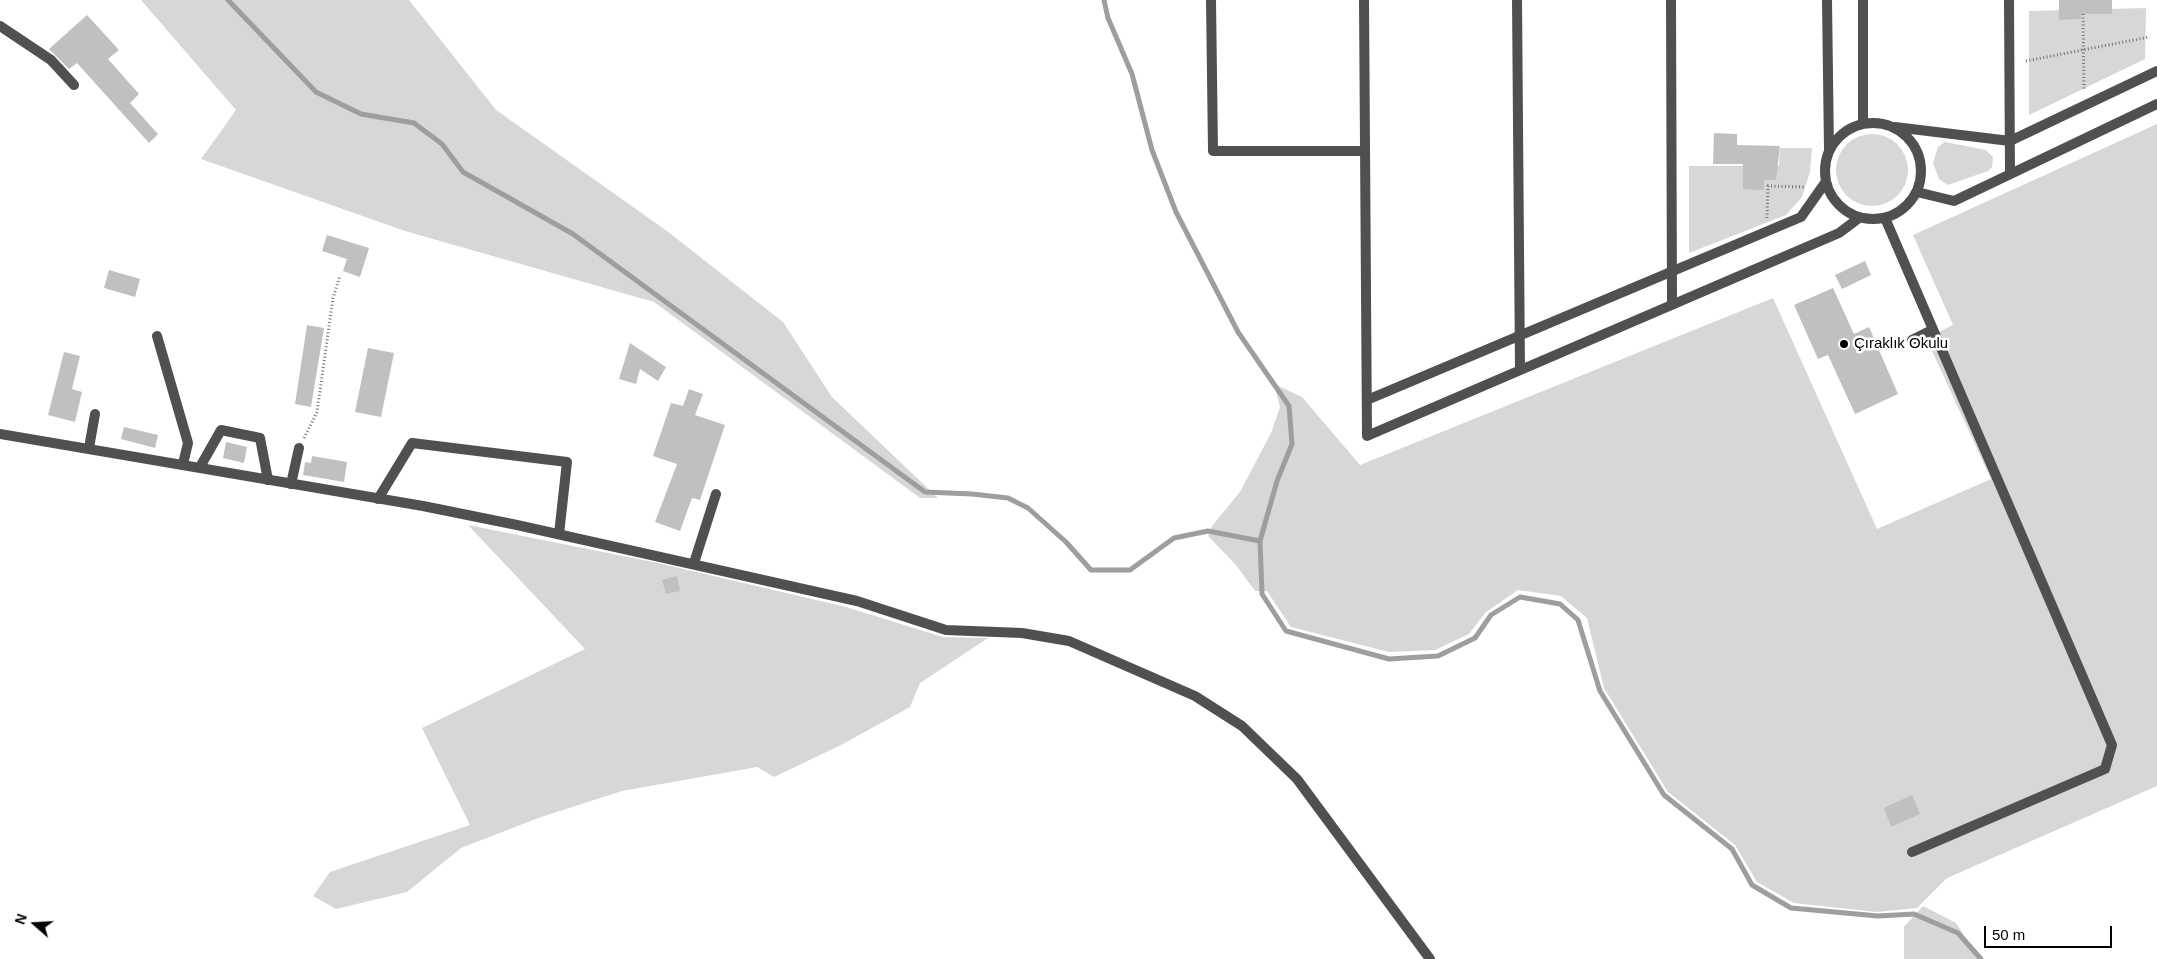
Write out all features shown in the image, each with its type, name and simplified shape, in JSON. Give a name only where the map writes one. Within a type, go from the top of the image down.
[{"type":"street","points":[[1211,0],[1213,151],[1365,151]]},
{"type":"street","points":[[1364,0],[1367,436],[1839,234],[1860,218]]},
{"type":"street","points":[[1517,0],[1520,370]]},
{"type":"street","points":[[1671,0],[1672,305]]},
{"type":"street","points":[[1827,0],[1829,150]]},
{"type":"street","points":[[1863,0],[1863,123]]},
{"type":"street","points":[[2009,0],[2010,174]]},
{"type":"street","points":[[0,26],[51,60],[74,85]]},
{"type":"street","points":[[1893,126],[1906,135],[1915,147],[1920,161],[1921,176],[1917,192],[1907,206],[1893,216],[1876,220],[1860,218],[1844,211],[1832,199],[1824,185],[1824,166],[1829,150],[1837,138],[1849,128],[1863,123],[1879,122],[1893,126],[2010,141],[2157,70]]},
{"type":"street","points":[[1917,192],[1954,201],[2157,104]]},
{"type":"street","points":[[1367,400],[1801,217],[1824,185]]},
{"type":"street","points":[[1885,218],[2112,745],[2106,769],[1912,852]]},
{"type":"street","points":[[1912,340],[1932,330]]},
{"type":"street","points":[[157,336],[188,443],[182,464]]},
{"type":"street","points":[[89,448],[95,414]]},
{"type":"street","points":[[200,467],[221,430],[260,438],[268,480]]},
{"type":"street","points":[[0,434],[378,498],[559,534],[857,601],[946,630],[1022,633],[1069,640],[1195,696],[1242,726],[1297,779],[1430,959]]},
{"type":"street","points":[[378,498],[412,443],[567,462],[559,534]]},
{"type":"street","points":[[291,484],[299,448]]},
{"type":"street","points":[[694,563],[716,494]]},
{"type":"path","points":[[2083,14],[2084,92]]},
{"type":"path","points":[[2026,61],[2149,37]]},
{"type":"path","points":[[1766,232],[1768,186],[1824,185]]},
{"type":"path","points":[[299,448],[316,412],[333,298],[340,276]]},
{"type":"shaded area","points":[[141,0],[409,0],[496,110],[667,231],[783,322],[832,397],[938,498],[920,498],[654,302],[405,231],[201,159],[236,110]]},
{"type":"shaded area","points":[[2146,8],[2145,59],[2029,115],[2029,11]]},
{"type":"shaded area","points":[[2157,124],[2157,786],[1947,878],[1917,908],[1877,912],[1794,903],[1757,882],[1735,845],[1668,792],[1604,688],[1587,618],[1561,596],[1518,590],[1486,612],[1469,634],[1435,650],[1389,652],[1291,627],[1267,591],[1255,591],[1236,565],[1208,536],[1212,526],[1240,492],[1271,433],[1280,407],[1274,384],[1302,397],[1360,465],[1773,298],[1877,529],[1991,479],[1926,338],[1953,325],[1913,235]]},
{"type":"shaded area","points":[[1872,134],[1892,140],[1902,150],[1908,170],[1902,190],[1892,200],[1872,206],[1852,200],[1842,190],[1836,170],[1842,150],[1852,140]]},
{"type":"shaded area","points":[[1945,142],[1986,150],[1993,157],[1992,167],[1988,171],[1948,185],[1939,179],[1933,163],[1938,147]]},
{"type":"shaded area","points":[[1780,148],[1812,148],[1810,172],[1802,197],[1786,215],[1689,253],[1689,166],[1779,166]]},
{"type":"shaded area","points":[[468,525],[658,563],[846,607],[943,637],[988,638],[920,683],[910,707],[841,745],[774,777],[757,767],[622,791],[541,817],[461,848],[407,892],[336,909],[313,896],[330,872],[470,825],[422,728],[585,649]]},
{"type":"shaded area","points":[[1923,906],[1956,923],[1979,959],[1904,959],[1904,927]]},
{"type":"building","points":[[2059,0],[2112,0],[2112,14],[2081,14],[2081,19],[2059,20]]},
{"type":"building","points":[[87,15],[119,50],[108,59],[139,94],[130,103],[158,134],[149,143],[77,63],[69,69],[49,49]]},
{"type":"building","points":[[1714,133],[1737,134],[1737,145],[1780,146],[1776,180],[1764,180],[1764,190],[1743,189],[1743,164],[1713,164]]},
{"type":"building","points":[[327,235],[369,248],[360,277],[343,271],[347,259],[322,251]]},
{"type":"building","points":[[1865,261],[1871,275],[1842,289],[1835,275]]},
{"type":"building","points":[[109,270],[140,279],[135,297],[104,288]]},
{"type":"building","name":"Çıraklık Okulu","points":[[1833,288],[1854,334],[1869,327],[1898,394],[1855,414],[1828,355],[1818,359],[1794,305]]},
{"type":"building","points":[[307,325],[324,328],[311,407],[295,404]]},
{"type":"building","points":[[630,343],[666,367],[658,381],[640,369],[636,384],[619,379]]},
{"type":"building","points":[[368,348],[394,353],[381,417],[355,412]]},
{"type":"building","points":[[64,352],[80,356],[72,389],[82,392],[75,422],[48,415]]},
{"type":"building","points":[[689,389],[703,394],[695,415],[725,425],[700,500],[692,498],[680,531],[655,522],[677,464],[653,456],[671,403],[683,406]]},
{"type":"building","points":[[124,427],[158,435],[155,448],[121,439]]},
{"type":"building","points":[[226,442],[247,447],[244,463],[223,458]]},
{"type":"building","points":[[312,456],[347,462],[344,482],[303,475],[305,462],[311,463]]},
{"type":"building","points":[[677,576],[680,591],[666,594],[662,580]]},
{"type":"building","points":[[1912,795],[1920,814],[1891,827],[1884,808]]},
{"type":"waterway","points":[[228,0],[316,92],[361,114],[414,123],[442,144],[463,172],[573,234],[925,492],[1008,498],[1028,508],[1066,542],[1091,570],[1130,570],[1174,538],[1208,531],[1260,541],[1262,594],[1286,631],[1389,659],[1438,656],[1475,638],[1491,615],[1520,597],[1560,604],[1578,620],[1600,691],[1664,795],[1732,849],[1752,885],[1791,908],[1878,916],[1914,914],[1958,933],[1981,959]]},
{"type":"waterway","points":[[1104,0],[1108,18],[1132,74],[1152,150],[1176,212],[1238,332],[1289,406],[1292,444],[1277,481],[1260,541]]},
{"type":"place","name":"Çıraklık Okulu","points":[[1844,344]]}]
